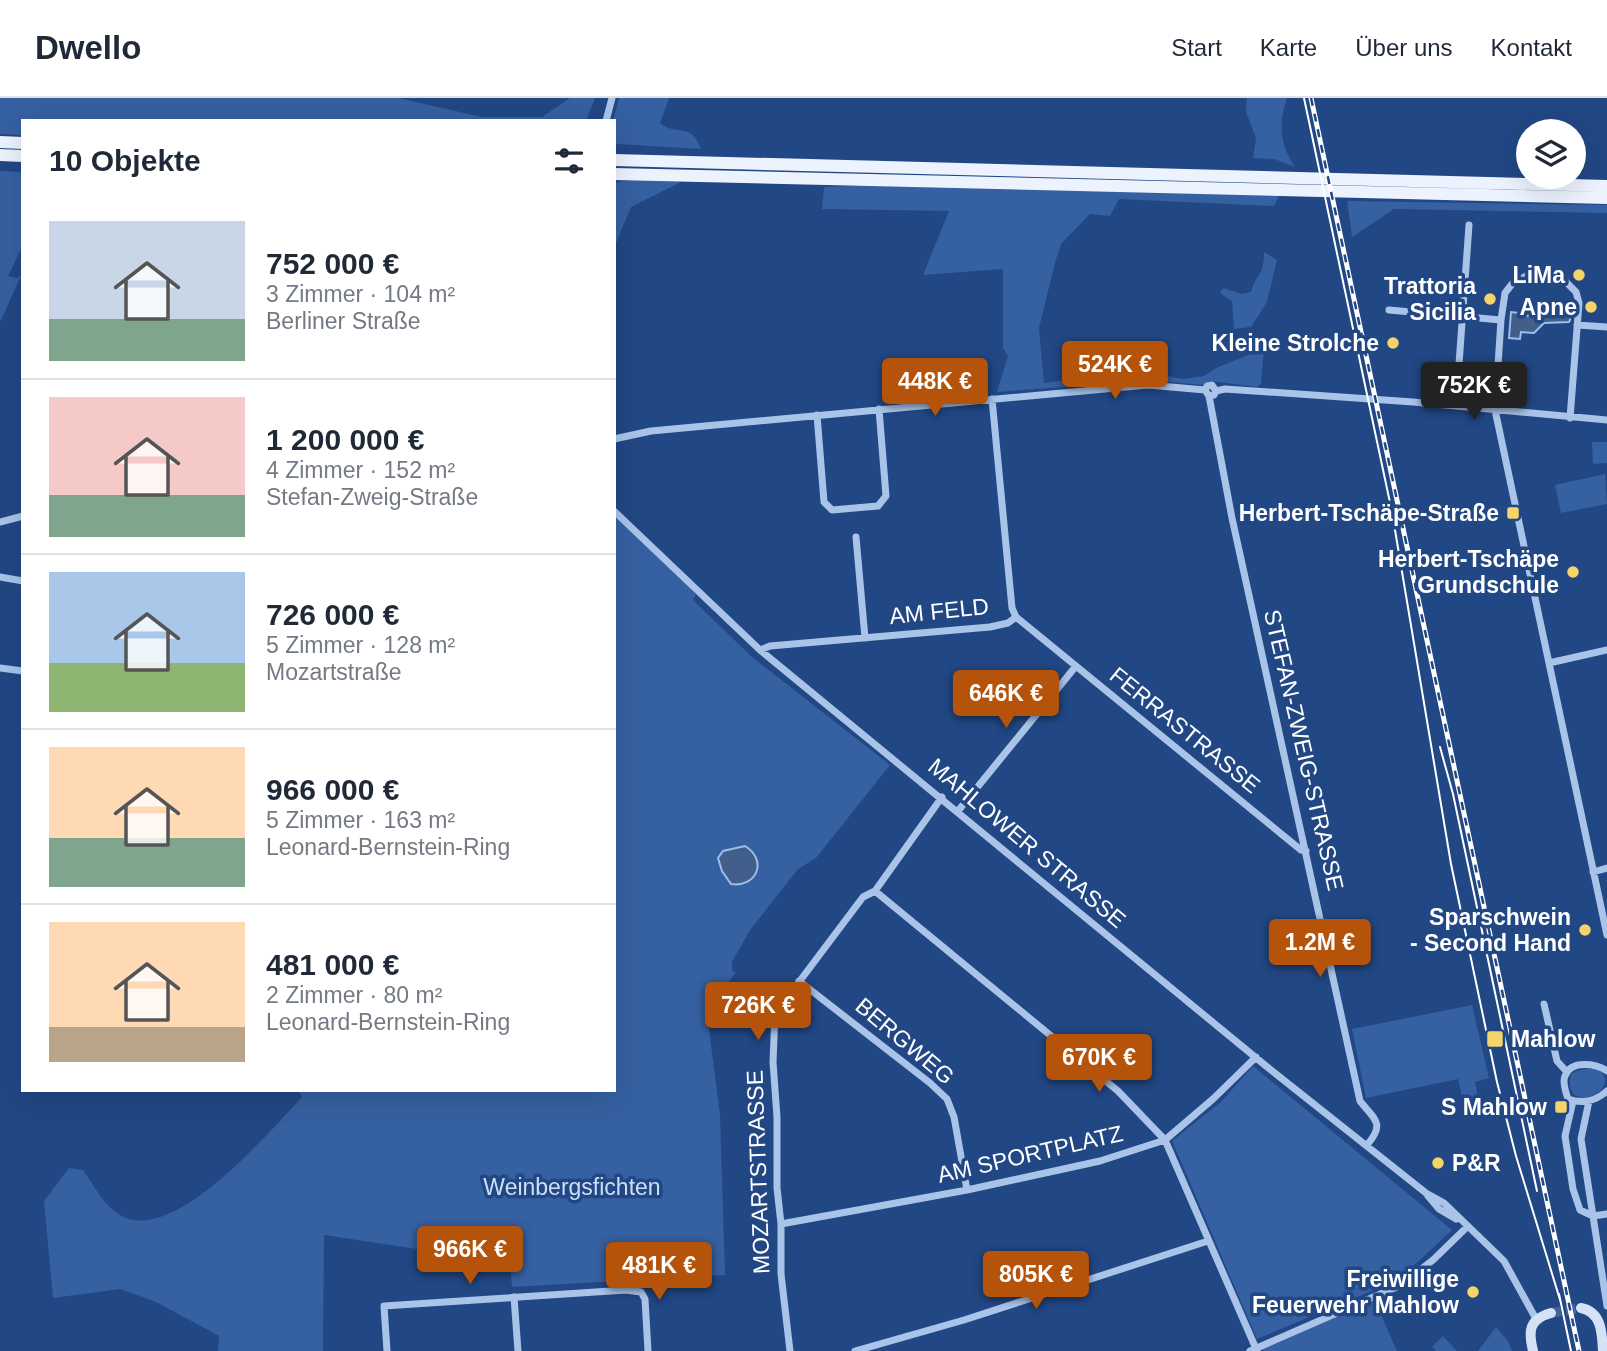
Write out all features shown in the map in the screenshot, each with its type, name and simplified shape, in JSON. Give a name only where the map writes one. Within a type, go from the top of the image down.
[{"type":"main road","points":[[0,142],[21,143]]},
{"type":"main road","points":[[0,155],[21,156]]},
{"type":"main road","points":[[616,160],[1607,186]]},
{"type":"main road","points":[[616,174],[824,180],[1000,181],[1607,198]]},
{"type":"main road","points":[[1581,1308],[1591,1311],[1598,1320],[1603,1351]]},
{"type":"main road","points":[[1533,1351],[1531,1333],[1536,1318],[1550,1313]]},
{"type":"street","points":[[607,119],[612,98]]},
{"type":"street","points":[[1456,406],[1469,225]]},
{"type":"street","points":[[1570,418],[1579,303],[1576,292],[1560,276],[1533,272],[1521,276],[1505,293],[1495,410],[1607,935]]},
{"type":"street","points":[[1389,310],[1501,320]]},
{"type":"street","points":[[1577,326],[1607,327]]},
{"type":"street","points":[[616,439],[651,431],[1148,384],[1210,393],[1225,389],[1607,420]]},
{"type":"street","name":"STEFAN-ZWEIG-STRASSE","points":[[1210,393],[1232,519],[1360,1101],[1378,1125],[1367,1145]]},
{"type":"street","points":[[992,399],[1016,617]]},
{"type":"street","points":[[817,415],[824,502],[832,510],[878,506],[886,496],[879,409]]},
{"type":"street","name":"MAHLOWER STRASSE","points":[[616,513],[760,650],[1256,1058],[1426,1192],[1439,1209],[1464,1224],[1504,1261],[1536,1318]]},
{"type":"street","points":[[0,522],[21,517]]},
{"type":"street","name":"AM FELD","points":[[856,537],[864,638]]},
{"type":"street","points":[[0,577],[21,581]]},
{"type":"street","name":"FERRASTRASSE","points":[[1016,617],[1301,850],[1306,851]]},
{"type":"street","name":"AM FELD","points":[[760,650],[770,646],[990,627],[1008,623],[1016,617]]},
{"type":"street","points":[[1549,663],[1607,650]]},
{"type":"street","points":[[958,811],[1076,666]]},
{"type":"street","points":[[0,668],[21,671]]},
{"type":"street","name":"MOZARTSTRASSE","points":[[790,1351],[781,1274],[781,1224],[777,1188],[777,1116],[772,1034],[775,1014],[863,897],[875,891],[942,797]]},
{"type":"street","points":[[1593,872],[1607,869]]},
{"type":"street","points":[[875,891],[1118,1091],[1165,1140],[1254,1350],[1401,1285],[1433,1260],[1464,1224]]},
{"type":"street","name":"BERGWEG","points":[[799,981],[930,1083],[947,1100],[954,1117],[967,1190]]},
{"type":"street","points":[[1544,1004],[1557,1061],[1567,1072]]},
{"type":"street","name":"AM SPORTPLATZ","points":[[781,1224],[967,1190],[1100,1161],[1165,1140],[1213,1100],[1256,1058]]},
{"type":"street","points":[[1607,1071],[1593,1064],[1574,1067],[1567,1072],[1564,1082],[1567,1097],[1573,1101],[1600,1098],[1607,1091]]},
{"type":"street","points":[[1573,1101],[1565,1136],[1573,1189],[1580,1210],[1593,1216],[1607,1214]]},
{"type":"street","points":[[1589,1101],[1581,1139],[1607,1306]]},
{"type":"street","points":[[855,1351],[964,1320],[1208,1241]]},
{"type":"street","points":[[387,1351],[384,1306],[626,1290],[641,1292],[645,1306],[648,1351]]},
{"type":"street","points":[[514,1297],[518,1351]]},
{"type":"green space","points":[[0,98],[398,98],[482,117],[542,117],[570,98],[595,98],[587,119],[21,119],[21,135],[0,134]]},
{"type":"green space","points":[[619,98],[669,98],[660,123],[693,135],[701,149],[616,144],[616,119],[614,119]]},
{"type":"green space","points":[[1247,98],[1287,98],[1282,117],[1282,134],[1286,151],[1295,167],[1274,159],[1253,158],[1256,138],[1246,112]]},
{"type":"green space","points":[[0,171],[21,172],[21,249],[8,276],[21,276],[0,322]]},
{"type":"green space","points":[[617,182],[681,182],[631,207],[616,243]]},
{"type":"green space","points":[[874,185],[1280,194],[1274,206],[1119,199],[1110,216],[1090,214],[1061,244],[1039,328],[1044,383],[1146,372],[1183,379],[1204,376],[1218,367],[1264,349],[1261,384],[1257,387],[1210,381],[1201,385],[1152,380],[997,392],[1008,356],[1003,348],[1003,269],[923,275],[949,211],[822,209],[824,187]]},
{"type":"green space","points":[[1347,201],[1607,205],[1607,213],[1394,209],[1352,237]]},
{"type":"green space","points":[[1264,252],[1277,260],[1267,302],[1251,327],[1234,329],[1232,301],[1220,293],[1223,288],[1242,294],[1251,292],[1263,266]]},
{"type":"green space","points":[[1592,442],[1607,442],[1607,463],[1593,464]]},
{"type":"green space","points":[[1605,474],[1607,504],[1561,513],[1555,485]]},
{"type":"green space","name":"Weinbergsfichten","points":[[616,517],[696,594],[693,600],[752,657],[890,765],[816,858],[798,869],[750,930],[732,962],[732,971],[736,972],[723,990],[714,988],[706,1007],[720,1114],[725,1275],[512,1287],[510,1263],[324,1235],[323,1351],[218,1351],[219,1336],[156,1302],[120,1289],[53,1298],[44,1201],[69,1168],[83,1170],[102,1197],[119,1214],[126,1218],[148,1220],[172,1212],[197,1198],[246,1156],[302,1097],[299,1092],[616,1092]]},
{"type":"green space","points":[[1472,1005],[1489,1078],[1475,1082],[1480,1107],[1478,1111],[1466,1113],[1458,1079],[1366,1098],[1352,1029]]},
{"type":"green space","points":[[1253,1066],[1452,1230],[1406,1273],[1386,1285],[1257,1339],[1172,1141],[1221,1102]]},
{"type":"green space","points":[[1593,1068],[1604,1075],[1604,1086],[1593,1096],[1578,1097],[1570,1085],[1571,1074]]},
{"type":"green space","points":[[1375,1301],[1397,1351],[1263,1351],[1262,1347]]},
{"type":"green space","points":[[1496,1327],[1508,1341],[1512,1351],[1478,1351]]},
{"type":"green space","points":[[1443,1336],[1457,1351],[1436,1351],[1432,1347]]},
{"type":"shaded area","points":[[1530,310],[1551,312],[1570,317],[1570,320],[1544,323],[1534,333],[1521,332],[1520,339],[1509,338],[1511,312],[1520,313],[1524,317],[1529,315]]},
{"type":"shaded area","points":[[745,846],[756,858],[756,872],[747,882],[731,884],[722,871],[718,858],[723,851]]},
{"type":"tunnel","points":[[1551,1313],[1581,1308]]},
{"type":"tram line","points":[[1304,98],[1392,512],[1451,864],[1497,1082],[1516,1156],[1561,1303]]},
{"type":"tram line","points":[[1440,747],[1453,794],[1537,1191]]},
{"type":"tram line","points":[[1559,1294],[1571,1351]]},
{"type":"railway","points":[[1311,98],[1579,1351]]},
{"type":"place","name":"LiMa","points":[[1579,275]]},
{"type":"place","name":"Trattoria Sicilia","points":[[1490,299]]},
{"type":"place","name":"Apne","points":[[1591,307]]},
{"type":"place","name":"Kleine Strolche","points":[[1393,343]]},
{"type":"place","name":"Herbert-Tschäpe-Straße","points":[[1513,513]]},
{"type":"place","name":"Herbert-Tschäpe Grundschule","points":[[1573,572]]},
{"type":"place","name":"Sparschwein - Second Hand","points":[[1585,930]]},
{"type":"place","name":"Mahlow","points":[[1495,1039]]},
{"type":"place","name":"S Mahlow","points":[[1561,1107]]},
{"type":"place","name":"P&R","points":[[1438,1163]]},
{"type":"place","name":"Freiwillige Feuerwehr Mahlow","points":[[1473,1292]]}]
